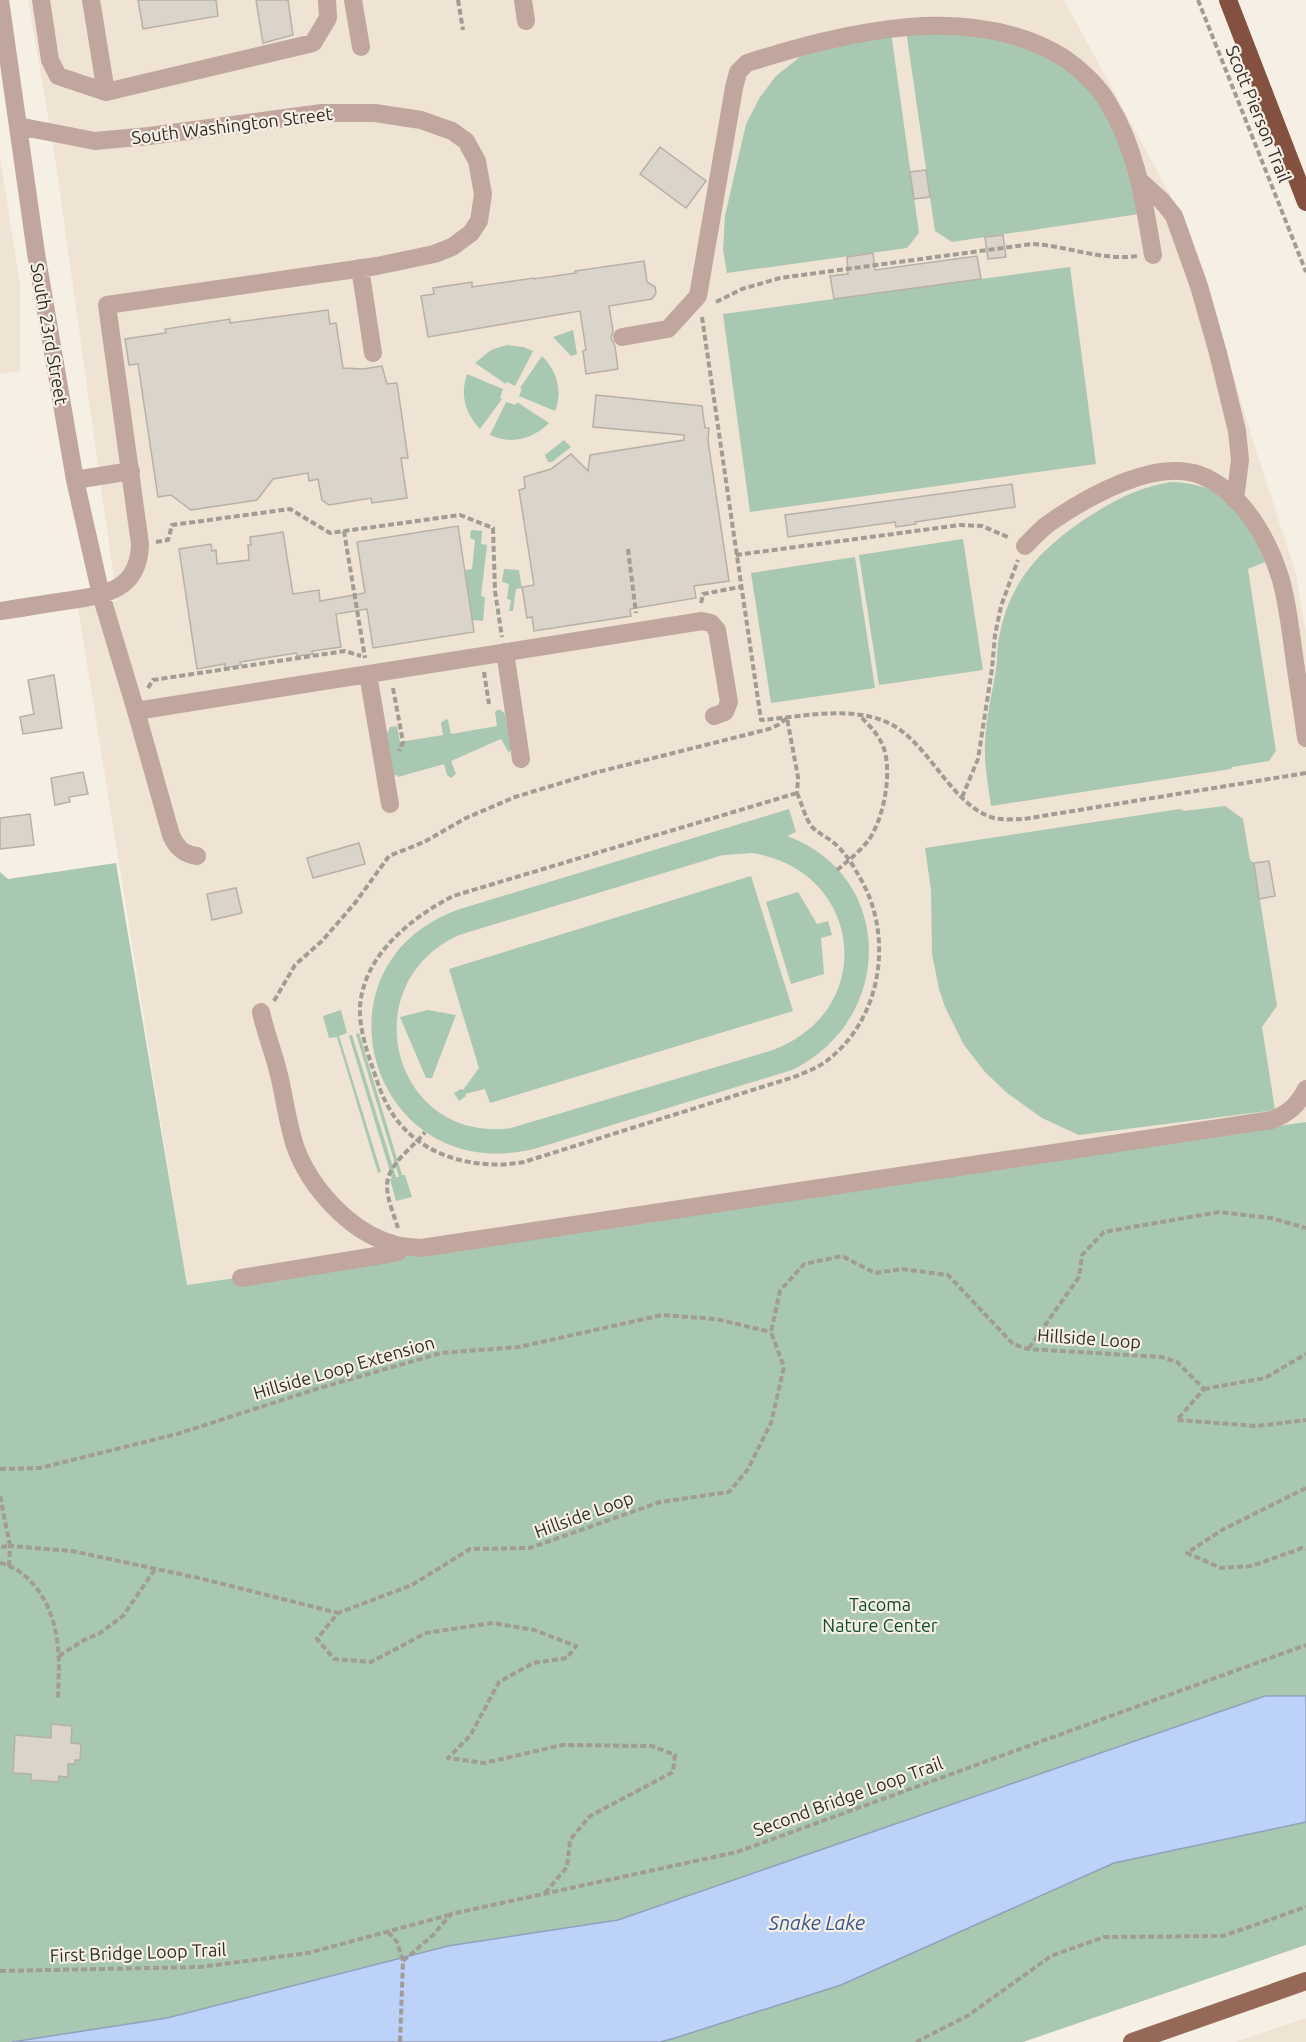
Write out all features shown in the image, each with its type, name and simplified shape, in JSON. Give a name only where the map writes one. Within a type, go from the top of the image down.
[{"type":"highway","points":[[1228,0],[1306,202]]},
{"type":"main road","points":[[1132,2042],[1306,1981]]},
{"type":"street","points":[[1,8],[15,0]]},
{"type":"street","points":[[41,0],[50,60],[58,76],[106,92],[313,43],[328,18],[328,6],[354,2],[361,47]]},
{"type":"street","points":[[91,0],[106,92]]},
{"type":"street","points":[[523,0],[526,21]]},
{"type":"street","name":"South 23rd Street","points":[[1,8],[38,264],[75,480],[101,595],[171,835],[181,850],[189,855],[197,856]]},
{"type":"street","points":[[622,337],[668,329],[698,296],[738,72],[747,63],[801,46],[872,30],[916,25],[961,24],[997,29],[1026,38],[1052,50],[1071,63],[1094,83],[1113,112],[1141,182],[1153,255]]},
{"type":"street","name":"South Washington Street","points":[[18,126],[95,141],[322,113],[353,112],[400,116],[446,128],[466,141],[477,161],[483,194],[479,221],[471,233],[452,247],[434,254],[360,268]]},
{"type":"street","points":[[1141,182],[1162,201],[1174,216],[1199,285],[1237,431],[1240,460],[1235,500]]},
{"type":"street","points":[[0,611],[101,595],[120,587],[137,567],[140,544],[107,305],[360,268],[373,353]]},
{"type":"street","points":[[75,480],[131,471]]},
{"type":"street","points":[[1024,546],[1047,525],[1082,503],[1114,487],[1160,472],[1178,471],[1200,475],[1235,500],[1256,523],[1268,547],[1281,580],[1288,612],[1306,738]]},
{"type":"street","points":[[136,711],[707,621],[715,625],[717,630],[729,702],[725,712],[714,716]]},
{"type":"street","points":[[504,652],[521,759]]},
{"type":"street","points":[[368,674],[390,804]]},
{"type":"street","points":[[262,1018],[280,1077],[296,1150],[324,1196],[339,1212],[373,1237],[395,1245],[421,1248],[1272,1120],[1288,1114],[1299,1102],[1306,1089]]},
{"type":"street","points":[[241,1278],[388,1254],[398,1252],[402,1246]]},
{"type":"path","points":[[458,0],[463,30]]},
{"type":"path","name":"Scott Pierson Trail","points":[[1197,0],[1306,272]]},
{"type":"path","points":[[702,319],[716,302],[742,289],[780,278],[1032,244],[1052,245],[1102,257],[1153,255]]},
{"type":"path","points":[[698,296],[761,720],[837,714],[886,721],[912,739],[962,796],[988,816],[1004,819],[1024,819],[1306,773]]},
{"type":"path","points":[[140,544],[168,540],[172,525],[290,509],[330,533],[460,515],[493,528],[495,591],[504,652]]},
{"type":"path","points":[[736,555],[960,525],[982,526],[1024,546],[1001,606],[994,635],[992,669],[978,759],[962,796]]},
{"type":"path","points":[[344,531],[368,674]]},
{"type":"path","points":[[628,549],[636,614]]},
{"type":"path","points":[[390,670],[402,742]]},
{"type":"path","points":[[837,870],[870,839],[878,819],[887,778],[882,746],[872,728],[860,716]]},
{"type":"path","points":[[787,718],[798,777],[797,793],[810,824],[836,844],[860,877],[872,906],[879,936],[880,966],[872,997],[861,1022],[829,1059],[797,1076],[525,1162],[509,1165],[485,1165],[458,1161],[432,1150],[418,1141],[390,1110],[382,1095],[363,1030],[361,998],[381,954],[416,918],[453,896],[797,793]]},
{"type":"path","points":[[262,1018],[287,976],[322,941],[389,856],[424,842],[489,807],[515,797],[594,773],[769,729],[787,718]]},
{"type":"path","points":[[402,1246],[387,1186],[389,1175],[394,1166],[425,1132]]},
{"type":"path","points":[[1028,1349],[1079,1277],[1082,1255],[1104,1232],[1219,1212],[1271,1218],[1306,1228]]},
{"type":"path","name":"Hillside Loop","points":[[545,1893],[567,1867],[570,1840],[590,1816],[673,1772],[675,1755],[652,1746],[562,1745],[484,1763],[448,1758],[470,1736],[499,1682],[533,1663],[567,1658],[576,1646],[534,1630],[493,1623],[426,1633],[371,1662],[334,1659],[316,1639],[338,1613],[412,1585],[470,1549],[531,1548],[660,1502],[729,1492],[748,1469],[771,1423],[784,1367],[771,1332],[780,1291],[804,1264],[842,1256],[875,1273],[902,1269],[948,1275],[1013,1344],[1028,1349],[1161,1357],[1177,1362],[1204,1389]]},
{"type":"path","name":"Hillside Loop Extension","points":[[0,1469],[40,1468],[177,1434],[313,1390],[441,1353],[519,1347],[662,1315],[716,1319],[771,1332]]},
{"type":"path","points":[[1306,1354],[1264,1378],[1204,1389],[1177,1420],[1257,1426],[1306,1420]]},
{"type":"path","points":[[1306,1488],[1222,1530],[1187,1553],[1221,1568],[1252,1566],[1302,1548],[1306,1549]]},
{"type":"path","points":[[0,1496],[10,1546],[9,1566]]},
{"type":"path","points":[[0,1547],[72,1551],[338,1613]]},
{"type":"path","points":[[0,1563],[24,1575],[42,1597],[54,1627],[59,1656],[58,1700]]},
{"type":"path","points":[[59,1656],[100,1633],[123,1616],[155,1569]]},
{"type":"path","name":"Second Bridge Loop Trail","points":[[451,1914],[737,1852],[1306,1645]]},
{"type":"path","points":[[916,2042],[969,2015],[1051,1956],[1104,1937],[1223,1936],[1306,1907]]},
{"type":"path","points":[[403,1961],[433,1935],[451,1914]]},
{"type":"path","name":"First Bridge Loop Trail","points":[[0,1971],[200,1967],[308,1953],[451,1914]]},
{"type":"path","points":[[388,1932],[397,1942],[403,1961],[400,2042]]},
{"type":"shaded area","points":[[28,0],[1064,0],[1182,217],[1208,289],[1256,451],[1295,570],[1306,633],[1306,1121],[1302,1124],[187,1285],[78,608],[117,601],[54,150]]},
{"type":"shaded area","points":[[0,157],[20,284],[20,371],[0,374]]},
{"type":"shaded area","points":[[1306,2018],[1306,2042],[1236,2042]]},
{"type":"green space","points":[[906,30],[958,30],[1035,48],[1084,81],[1116,130],[1139,214],[952,242],[935,231]]},
{"type":"green space","points":[[891,32],[919,233],[907,248],[727,273],[723,250],[725,216],[746,124],[760,97],[776,76],[801,56]]},
{"type":"green space","points":[[1070,267],[1096,464],[750,512],[723,314]]},
{"type":"green space","points":[[573,330],[577,354],[571,356],[553,337]]},
{"type":"green space","points":[[507,345],[533,351],[515,386],[507,382],[506,384],[475,363],[491,350]]},
{"type":"green space","points":[[542,356],[557,382],[558,396],[555,411],[519,396],[522,389],[520,388]]},
{"type":"green space","points":[[467,374],[503,389],[500,398],[502,399],[480,429],[465,403],[464,389]]},
{"type":"green space","points":[[506,402],[516,405],[517,402],[549,423],[536,433],[521,439],[506,440],[490,435]]},
{"type":"green space","points":[[564,440],[571,447],[552,462],[548,462],[545,455]]},
{"type":"green space","points":[[1171,482],[1197,485],[1225,499],[1248,528],[1265,562],[1248,569],[1276,751],[1269,761],[1231,769],[991,806],[985,758],[987,724],[998,643],[1009,602],[1018,585],[1041,555],[1070,529],[1128,495],[1148,487]]},
{"type":"green space","points":[[471,530],[482,531],[481,544],[487,545],[481,596],[485,597],[483,621],[472,620],[465,570],[472,569],[475,540],[470,538]]},
{"type":"green space","points":[[963,539],[983,670],[879,685],[859,555]]},
{"type":"green space","points":[[855,557],[875,688],[771,703],[751,573]]},
{"type":"green space","points":[[504,569],[519,570],[522,588],[516,589],[513,611],[509,611],[511,600],[507,599],[509,584],[502,582]]},
{"type":"green space","points":[[497,710],[505,714],[511,749],[509,753],[501,739],[451,761],[456,774],[451,778],[447,775],[444,764],[398,777],[393,776],[387,734],[390,727],[397,726],[400,742],[443,735],[441,723],[446,719],[451,734],[497,726],[495,712]]},
{"type":"green space","points":[[1225,806],[1243,819],[1250,860],[1254,863],[1277,1006],[1262,1027],[1275,1110],[1079,1135],[1042,1118],[1007,1093],[985,1072],[964,1045],[945,1007],[932,954],[931,890],[925,848],[1180,809],[1184,811]]},
{"type":"green space","points":[[789,809],[796,832],[787,836],[823,855],[848,882],[864,914],[869,949],[864,985],[850,1018],[826,1047],[792,1070],[534,1149],[477,1152],[431,1136],[397,1104],[377,1064],[372,1019],[383,975],[412,936],[460,909]],"holes":[[[752,853],[789,865],[817,885],[835,912],[844,943],[842,975],[830,1005],[807,1031],[773,1050],[511,1128],[470,1126],[438,1111],[414,1087],[400,1056],[397,1022],[405,988],[425,958],[459,935],[723,855]]]},
{"type":"green space","name":"Tacoma Nature Center","points":[[116,863],[187,1285],[1306,1122],[1306,1945],[1023,2042],[0,2042],[0,872],[8,879]]},
{"type":"green space","points":[[751,876],[793,1011],[490,1103],[485,1089],[465,1094],[466,1096],[459,1101],[454,1093],[463,1090],[479,1068],[449,969]]},
{"type":"green space","points":[[798,892],[817,924],[828,921],[832,935],[821,938],[824,974],[791,984],[766,902]]},
{"type":"green space","points":[[341,1010],[347,1033],[339,1036],[381,1172],[378,1173],[337,1037],[329,1038],[323,1016]]},
{"type":"green space","points":[[428,1010],[456,1015],[432,1078],[426,1078],[400,1017]]},
{"type":"green space","points":[[359,1033],[402,1175],[405,1175],[412,1197],[396,1201],[390,1179],[392,1178],[349,1036],[352,1035],[396,1177],[399,1177],[356,1034]]},
{"type":"water","name":"Snake Lake","points":[[1265,1696],[1306,1696],[1306,1822],[1114,1863],[841,1985],[675,2038],[660,2042],[12,2042],[167,2018],[448,1946],[618,1920]]},
{"type":"building","points":[[138,0],[216,0],[218,16],[143,29]]},
{"type":"building","points":[[256,0],[288,0],[293,35],[263,43]]},
{"type":"building","points":[[660,147],[706,181],[686,208],[640,174]]},
{"type":"building","points":[[926,170],[930,197],[914,199],[910,172]]},
{"type":"building","points":[[1003,235],[1006,257],[988,259],[985,237]]},
{"type":"building","points":[[873,253],[875,270],[977,256],[981,279],[834,299],[830,276],[848,274],[847,257]]},
{"type":"building","points":[[644,261],[647,282],[655,287],[656,293],[652,299],[609,306],[613,331],[611,338],[615,346],[618,369],[586,374],[583,351],[586,350],[580,311],[428,337],[421,296],[434,294],[433,288],[472,282],[472,287]]},
{"type":"building","points":[[328,310],[330,324],[336,323],[343,368],[363,369],[382,366],[387,384],[397,383],[408,458],[401,458],[407,498],[372,503],[371,498],[329,505],[322,500],[318,479],[309,481],[308,473],[273,479],[257,500],[191,510],[171,495],[158,497],[138,364],[129,365],[125,339],[166,333],[165,329],[230,319],[230,323]]},
{"type":"building","points":[[596,395],[702,406],[705,428],[709,428],[708,441],[729,581],[694,586],[696,598],[630,609],[631,616],[534,631],[532,617],[527,618],[522,587],[534,585],[519,490],[525,488],[524,477],[551,469],[571,454],[588,471],[590,455],[684,440],[684,435],[593,427]]},
{"type":"building","points":[[1012,484],[1015,507],[896,527],[895,522],[788,537],[785,515]]},
{"type":"building","points":[[458,526],[474,632],[373,648],[367,609],[336,614],[341,647],[312,651],[313,654],[297,656],[296,653],[240,662],[241,665],[225,668],[225,664],[197,669],[179,549],[211,544],[212,551],[216,550],[217,564],[249,560],[250,537],[283,532],[293,594],[319,590],[320,601],[365,593],[357,542]]},
{"type":"building","points":[[54,675],[62,728],[23,734],[20,717],[34,714],[28,680]]},
{"type":"building","points":[[83,772],[88,794],[69,797],[70,802],[55,805],[51,778]]},
{"type":"building","points":[[30,814],[34,845],[0,849],[0,818]]},
{"type":"building","points":[[359,843],[365,864],[313,878],[307,858]]},
{"type":"building","points":[[1269,861],[1275,896],[1259,899],[1254,863]]},
{"type":"building","points":[[236,888],[242,913],[212,920],[207,894]]},
{"type":"building","points":[[51,1724],[72,1726],[71,1743],[81,1744],[80,1760],[75,1760],[75,1764],[68,1764],[68,1777],[59,1776],[58,1782],[31,1780],[31,1774],[13,1773],[15,1735],[51,1738]]}]
